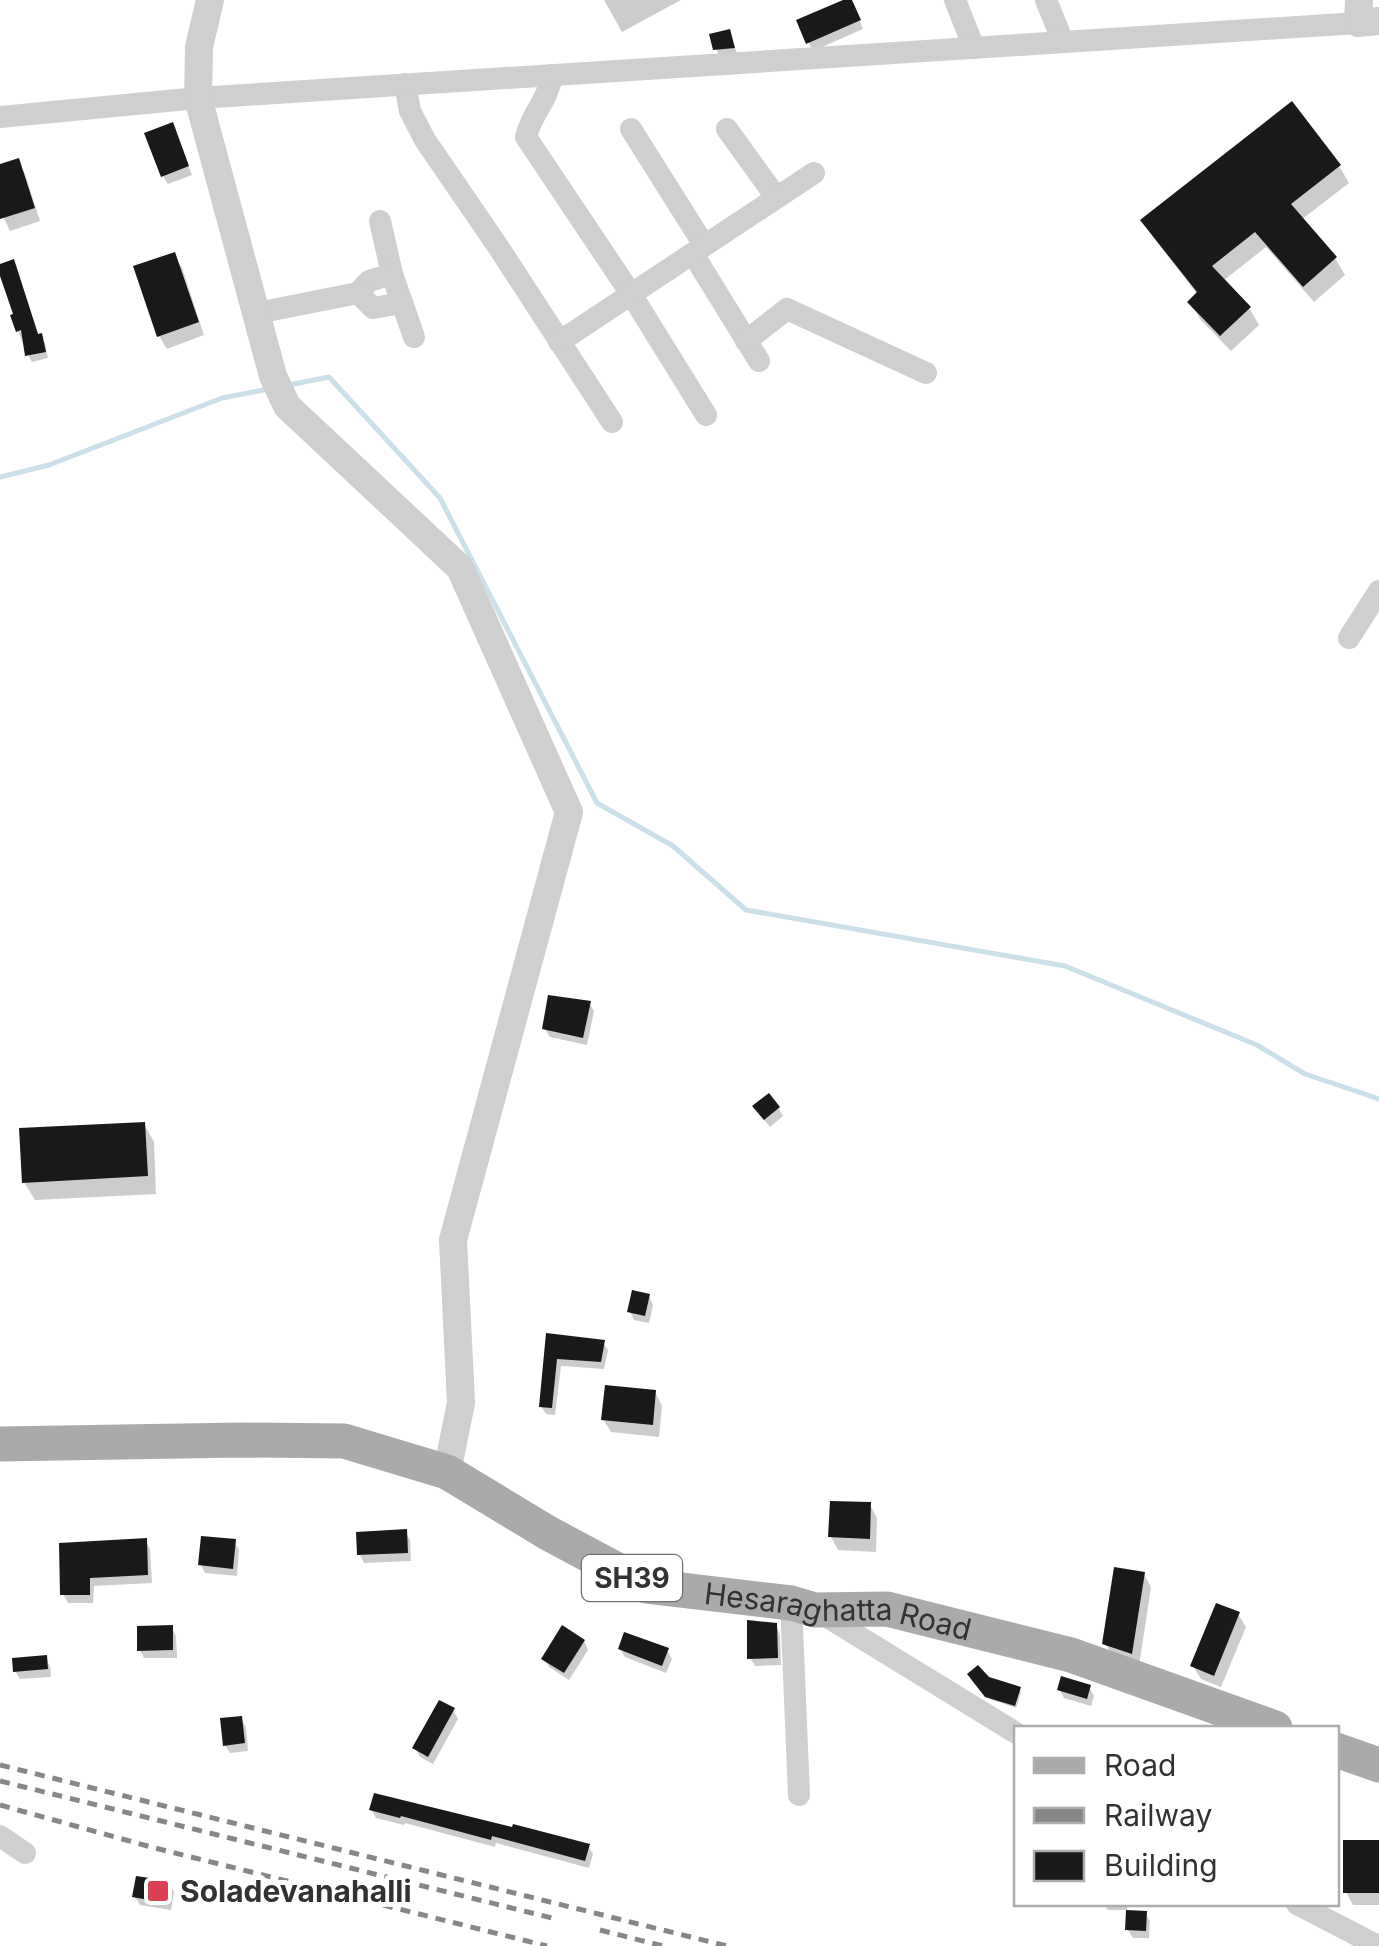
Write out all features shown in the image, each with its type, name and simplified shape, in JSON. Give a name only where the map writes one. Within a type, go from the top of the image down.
[{"type":"main road","name":"Hesaraghatta Road","points":[[0,1444],[344,1441],[446,1472],[647,1586],[803,1606],[887,1609],[1071,1655],[1269,1726]]},
{"type":"main road","points":[[1339,1751],[1379,1765]]},
{"type":"street","points":[[210,0],[199,46],[198,98],[278,387],[287,406],[460,568],[569,812],[453,1240],[461,1403],[446,1472]]},
{"type":"street","points":[[955,0],[974,48]]},
{"type":"street","points":[[1046,0],[1063,42]]},
{"type":"street","points":[[0,117],[198,98],[1063,42],[1365,15]]},
{"type":"street","points":[[552,75],[548,95],[530,122],[526,138],[706,415]]},
{"type":"street","points":[[405,84],[410,111],[425,140],[612,422]]},
{"type":"street","points":[[631,129],[753,351],[788,308],[926,373]]},
{"type":"street","points":[[727,129],[776,198]]},
{"type":"street","points":[[559,342],[814,173]]},
{"type":"street","points":[[380,221],[392,274],[414,337]]},
{"type":"street","points":[[254,310],[358,293],[369,281],[392,274]]},
{"type":"street","points":[[358,293],[373,308],[402,303]]},
{"type":"street","points":[[1349,638],[1379,591]]},
{"type":"street","points":[[799,1795],[803,1606],[1014,1732]]},
{"type":"street","points":[[0,1836],[25,1853]]},
{"type":"street","points":[[1301,1906],[1378,1946]]},
{"type":"building","points":[[843,0],[852,0],[861,20],[806,44],[796,20]]},
{"type":"building","points":[[730,29],[735,48],[713,50],[709,34]]},
{"type":"building","points":[[1292,101],[1341,165],[1291,204],[1337,257],[1303,287],[1255,232],[1212,266],[1251,307],[1220,336],[1187,302],[1197,292],[1140,220]]},
{"type":"building","points":[[173,122],[189,166],[161,177],[144,133]]},
{"type":"building","points":[[19,158],[35,208],[0,219],[0,164]]},
{"type":"building","points":[[175,252],[199,322],[157,337],[133,266]]},
{"type":"building","points":[[14,259],[46,352],[25,356],[21,330],[16,332],[10,315],[13,314],[0,276],[0,264]]},
{"type":"building","points":[[548,995],[591,1001],[583,1038],[542,1029]]},
{"type":"building","points":[[769,1093],[780,1107],[764,1120],[752,1106]]},
{"type":"building","points":[[145,1122],[148,1176],[22,1183],[19,1128]]},
{"type":"building","points":[[632,1290],[650,1294],[645,1316],[627,1312]]},
{"type":"building","points":[[546,1333],[605,1340],[601,1362],[557,1359],[552,1408],[539,1407]]},
{"type":"building","points":[[605,1385],[656,1390],[653,1425],[601,1420]]},
{"type":"building","points":[[830,1501],[871,1502],[870,1539],[828,1537]]},
{"type":"building","points":[[407,1529],[408,1553],[357,1555],[356,1532]]},
{"type":"building","points":[[201,1536],[236,1539],[233,1569],[198,1565]]},
{"type":"building","points":[[147,1538],[148,1575],[90,1578],[90,1595],[60,1595],[59,1543]]},
{"type":"building","points":[[1114,1567],[1145,1572],[1132,1654],[1102,1644]]},
{"type":"building","points":[[1216,1603],[1240,1612],[1214,1676],[1190,1666]]},
{"type":"building","points":[[747,1620],[777,1623],[778,1658],[747,1659]]},
{"type":"building","points":[[173,1625],[173,1650],[137,1651],[137,1626]]},
{"type":"building","points":[[562,1625],[585,1640],[564,1673],[541,1659]]},
{"type":"building","points":[[624,1632],[669,1648],[662,1666],[618,1649]]},
{"type":"building","points":[[47,1655],[48,1669],[13,1672],[12,1658]]},
{"type":"building","points":[[978,1665],[989,1677],[1021,1687],[1015,1706],[985,1697],[967,1674]]},
{"type":"building","points":[[1061,1676],[1091,1685],[1087,1699],[1057,1690]]},
{"type":"building","points":[[439,1700],[455,1708],[428,1757],[412,1748]]},
{"type":"building","points":[[242,1716],[245,1743],[223,1746],[220,1718]]},
{"type":"building","points":[[374,1793],[590,1844],[585,1861],[492,1836],[491,1840],[369,1810]]},
{"type":"building","points":[[1343,1840],[1379,1840],[1379,1893],[1343,1893]]},
{"type":"building","points":[[136,1876],[171,1881],[167,1903],[132,1897]]},
{"type":"building","points":[[1126,1910],[1147,1911],[1146,1931],[1125,1930]]},
{"type":"waterway","points":[[289,385],[329,377],[440,498],[597,803],[673,846],[746,910],[1065,966],[1257,1045],[1305,1074],[1379,1099]]},
{"type":"waterway","points":[[0,477],[49,465],[222,398],[269,389]]},
{"type":"railway","points":[[0,1765],[727,1946]]},
{"type":"railway","points":[[0,1781],[552,1918]]},
{"type":"railway","points":[[0,1805],[547,1946]]},
{"type":"railway","points":[[600,1930],[663,1946]]},
{"type":"place","name":"Soladevanahalli","points":[[158,1891]]}]
